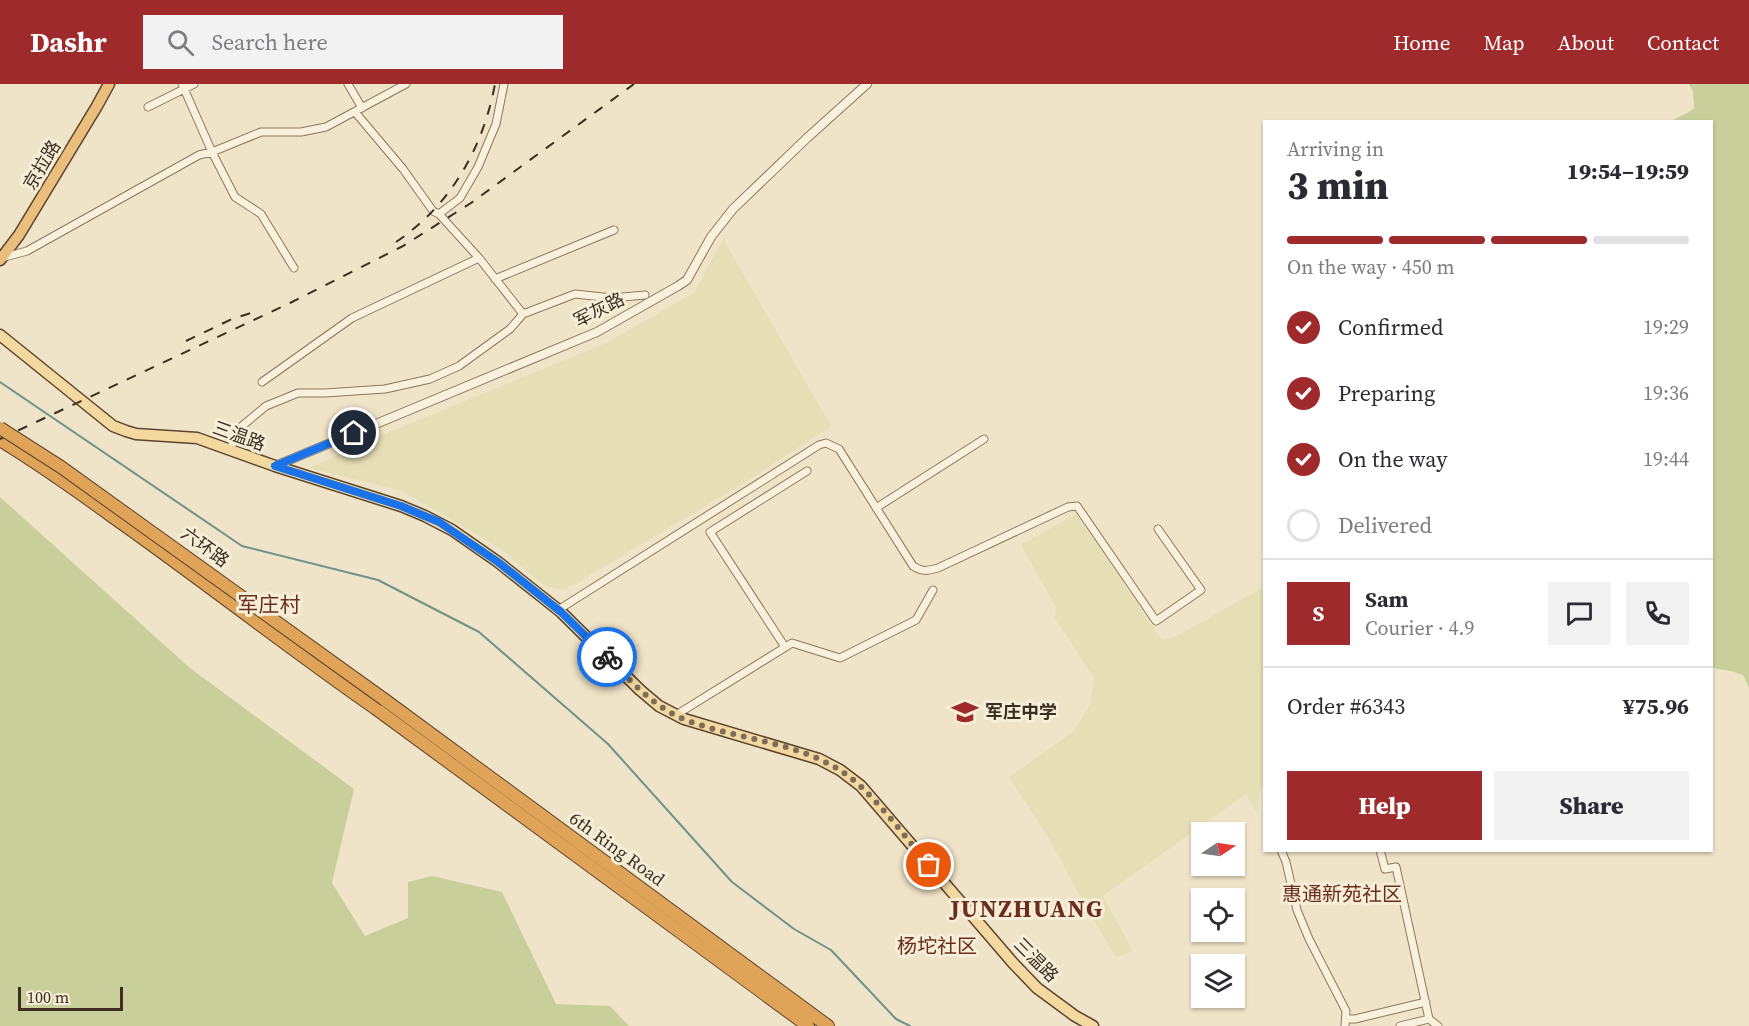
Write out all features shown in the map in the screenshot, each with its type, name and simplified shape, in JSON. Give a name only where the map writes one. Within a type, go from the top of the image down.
[{"type":"highway","name":"京拉路","points":[[1,259],[19,235],[109,84]]},
{"type":"highway","name":"六环路","points":[[0,428],[71,473],[380,704]]},
{"type":"highway","name":"六环路","points":[[0,440],[53,474],[140,536],[322,671],[380,704]]},
{"type":"highway","name":"6th Ring Road","points":[[380,704],[808,1026]]},
{"type":"highway","name":"6th Ring Road","points":[[380,704],[828,1026]]},
{"type":"main road","name":"三温路","points":[[0,335],[113,426],[136,434],[197,438],[275,466],[401,506],[439,522],[498,562],[558,610],[658,706],[704,726],[773,744],[819,759],[840,770],[862,788],[1037,988],[1075,1016],[1093,1026]]},
{"type":"street","points":[[148,107],[183,87],[194,84]]},
{"type":"street","points":[[348,84],[362,108]]},
{"type":"street","points":[[1,259],[27,251],[199,154],[212,152],[261,132],[301,132],[326,127],[406,84]]},
{"type":"street","points":[[439,214],[460,198],[478,167],[496,124],[504,84]]},
{"type":"street","name":"军灰路","points":[[275,466],[597,332],[678,286],[687,280],[711,237],[733,209],[867,84]]},
{"type":"street","points":[[183,87],[235,197],[261,214],[294,268]]},
{"type":"street","points":[[354,112],[403,170],[433,211],[439,214],[478,258],[523,314]]},
{"type":"street","points":[[495,279],[614,230]]},
{"type":"street","points":[[262,382],[352,318],[478,258]]},
{"type":"street","points":[[230,449],[242,426],[266,406],[298,393],[385,389],[430,379],[459,366],[510,329],[523,314],[575,294],[612,298],[645,295]]},
{"type":"street","points":[[876,508],[984,439]]},
{"type":"street","points":[[558,610],[819,445],[826,443],[839,450],[913,566],[920,571],[938,568],[1068,507],[1077,506],[1156,621],[1201,590],[1158,529]]},
{"type":"street","points":[[785,647],[710,532],[807,471]]},
{"type":"street","points":[[676,715],[792,643],[840,658],[916,620],[933,591]]},
{"type":"street","points":[[1282,852],[1297,910],[1318,958],[1346,1011],[1346,1022],[1426,1002]]},
{"type":"street","points":[[1381,852],[1385,869],[1395,867],[1429,1019],[1438,1026]]},
{"type":"street","points":[[1400,1026],[1417,1024],[1429,1019]]},
{"type":"shaded area","points":[[723,239],[831,426],[750,479],[575,584],[561,590],[545,586],[501,549],[402,491],[309,468],[380,436],[606,343],[694,293]]},
{"type":"shaded area","points":[[1076,514],[1162,640],[1175,637],[1263,588],[1263,786],[1259,793],[1257,814],[1246,794],[1207,822],[1191,822],[1191,833],[1103,896],[1133,951],[1116,957],[1050,840],[1009,777],[1074,731],[1090,705],[1094,678],[1055,618],[1056,607],[1021,545]]},
{"type":"green space","points":[[1689,84],[1749,84],[1749,688],[1743,675],[1713,668],[1713,120],[1673,120],[1694,108],[1693,92]]},
{"type":"green space","points":[[0,497],[190,668],[354,789],[332,883],[365,936],[408,918],[408,882],[432,876],[502,892],[556,1004],[610,1006],[629,1026],[0,1026]]},
{"type":"waterway","points":[[0,382],[242,546],[378,580],[479,632],[608,744],[732,882],[794,929],[831,950],[896,1019],[910,1026]]},
{"type":"railway","points":[[396,242],[433,211],[462,173],[482,130],[495,84]]},
{"type":"railway","points":[[0,439],[290,303],[403,246],[471,203],[634,84]]},
{"type":"railway","points":[[186,341],[232,319],[257,311]]},
{"type":"way so far","points":[[607,657],[658,706],[684,719],[819,759],[840,770],[861,786],[929,865]]},
{"type":"place","name":"军庄中学","points":[[965,712]]},
{"type":"district","name":"军庄村","points":[[269,605]]},
{"type":"district","name":"惠通新苑社区","points":[[1342,894]]},
{"type":"district","name":"JUNZHUANG","points":[[1027,909]]},
{"type":"district","name":"杨坨社区","points":[[937,946]]},
{"type":"route","points":[[354,433],[275,466],[401,506],[439,522],[498,562],[561,612],[607,657]]}]
